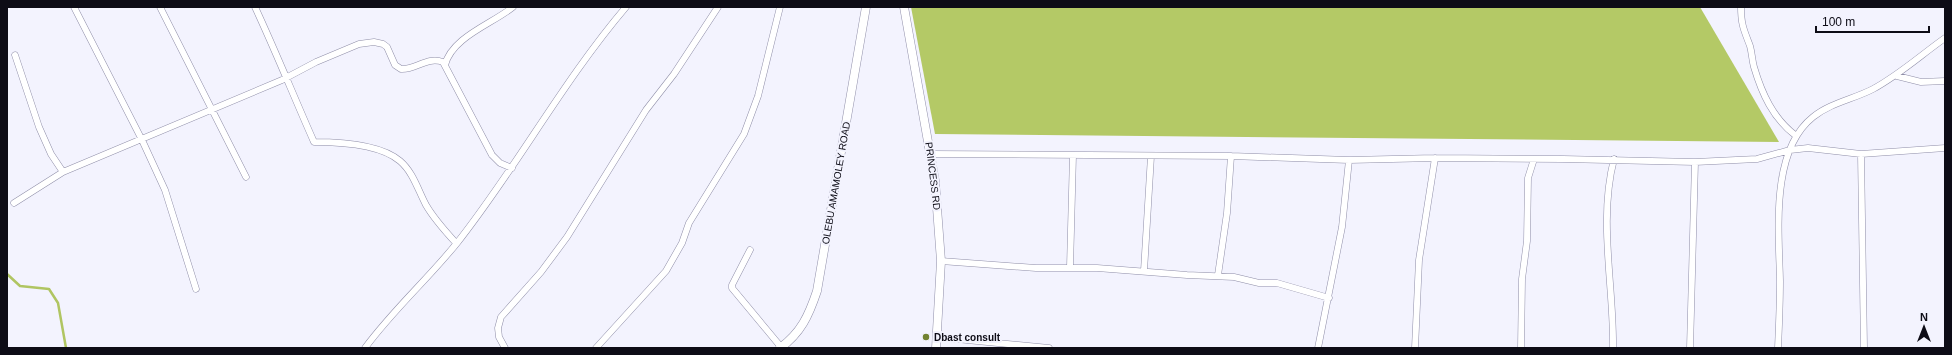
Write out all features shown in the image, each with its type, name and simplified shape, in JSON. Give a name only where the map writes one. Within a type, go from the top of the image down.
[{"type":"street","points":[[74,7],[142,140],[165,190],[196,289]]},
{"type":"street","points":[[160,7],[246,177]]},
{"type":"street","points":[[255,7],[287,77],[291,91],[314,142],[369,147],[381,150],[400,160],[414,180],[438,224],[456,244]]},
{"type":"street","points":[[445,64],[447,56],[456,44],[502,16],[513,7]]},
{"type":"street","points":[[365,348],[390,316],[456,244],[512,168],[559,95],[606,31],[626,7]]},
{"type":"street","points":[[505,348],[500,338],[498,328],[502,317],[541,272],[566,237],[646,110],[674,74],[718,7]]},
{"type":"street","points":[[596,348],[666,271],[682,243],[689,222],[744,134],[758,96],[780,7]]},
{"type":"street","name":"OLEBU AMAMOLEY ROAD","points":[[781,347],[804,325],[817,291],[866,7]]},
{"type":"street","name":"PRINCESS RD","points":[[904,7],[931,154],[938,210],[941,261],[936,348]]},
{"type":"street","points":[[1741,7],[1743,32],[1750,47],[1754,67],[1764,96],[1782,125],[1796,135]]},
{"type":"street","points":[[1778,348],[1780,196],[1783,175],[1796,135],[1814,116],[1830,106],[1869,91],[1897,76],[1912,62],[1945,38]]},
{"type":"street","points":[[14,203],[63,172],[212,110],[287,77],[339,51],[368,42],[379,42],[386,47],[395,65],[400,69],[409,68],[431,60],[438,60],[445,64],[465,106],[492,155],[500,163],[512,168]]},
{"type":"street","points":[[15,55],[39,127],[51,154],[63,172]]},
{"type":"street","points":[[1897,76],[1921,82],[1945,81]]},
{"type":"street","points":[[931,154],[1231,156],[1349,160],[1435,158],[1614,159],[1695,162],[1757,159],[1790,150],[1815,149],[1861,154],[1882,151],[1945,148]]},
{"type":"street","points":[[1861,154],[1864,348]]},
{"type":"street","points":[[1070,267],[1073,155]]},
{"type":"street","points":[[1144,270],[1151,156]]},
{"type":"street","points":[[1218,275],[1227,213],[1231,156]]},
{"type":"street","points":[[1415,348],[1419,260],[1435,158]]},
{"type":"street","points":[[1521,348],[1522,279],[1527,241],[1528,178],[1534,159]]},
{"type":"street","points":[[1613,348],[1607,192],[1614,159]]},
{"type":"street","points":[[1318,348],[1342,228],[1349,160]]},
{"type":"street","points":[[1690,348],[1695,162]]},
{"type":"street","points":[[750,250],[732,285],[732,288],[781,347]]},
{"type":"street","points":[[941,261],[1029,267],[1144,270],[1187,275],[1218,275],[1259,283],[1277,284],[1329,298]]},
{"type":"street","points":[[936,337],[1049,348]]},
{"type":"green space","points":[[911,7],[1700,7],[1779,142],[935,134]]},
{"type":"waterway","points":[[7,274],[20,286],[49,289],[58,303],[66,348]]},
{"type":"place","name":"Dbast consult","points":[[926,337]]}]
